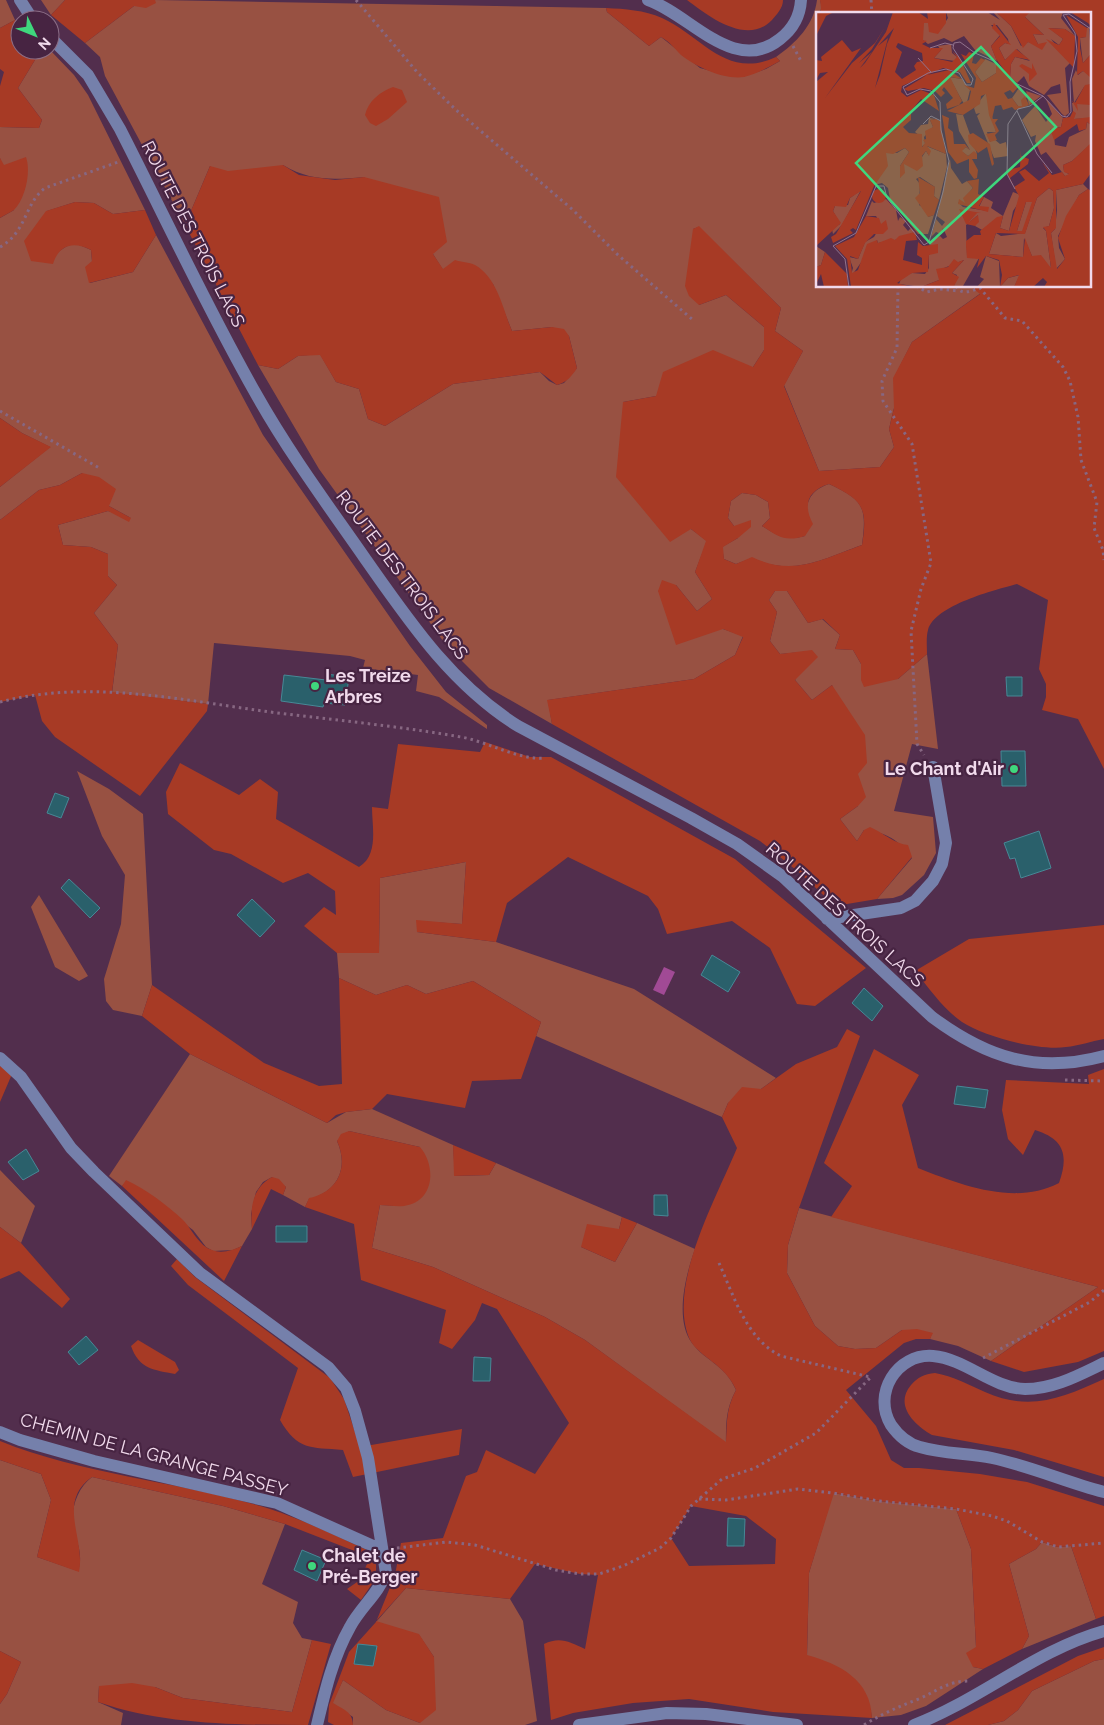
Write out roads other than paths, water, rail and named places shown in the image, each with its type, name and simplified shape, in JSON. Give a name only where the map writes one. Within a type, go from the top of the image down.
[{"type":"street","points":[[648,0],[725,45],[753,50],[764,49],[787,34],[796,22],[801,0]]},
{"type":"street","name":"ROUTE DES TROIS LACS","points":[[60,47],[88,75],[134,156],[256,395],[289,449],[404,614],[437,656],[479,698],[518,726],[737,844],[782,876],[932,1017],[959,1037],[978,1047],[1032,1063],[1052,1065],[1085,1061],[1104,1056]]},
{"type":"street","points":[[827,919],[901,908],[915,901],[933,881],[942,864],[946,844],[933,767]]},
{"type":"street","points":[[0,1058],[21,1077],[71,1148],[200,1273],[328,1368],[342,1382],[355,1411],[368,1458],[382,1550],[386,1563],[383,1581],[356,1616],[339,1650],[328,1682],[317,1725]]},
{"type":"street","points":[[1104,1363],[1059,1384],[1024,1389],[1005,1385],[940,1358],[924,1356],[908,1362],[895,1372],[887,1384],[885,1406],[889,1421],[900,1436],[919,1447],[991,1458],[1034,1468],[1104,1492]]},
{"type":"street","name":"CHEMIN DE LA GRANGE PASSEY","points":[[0,1432],[20,1440],[94,1461],[277,1504],[382,1550]]},
{"type":"street","points":[[914,1725],[937,1716],[1057,1650],[1104,1631]]},
{"type":"street","points":[[578,1725],[667,1713],[706,1714],[797,1725]]},
{"type":"place","name":"Les Treize Arbres","points":[[315,686]]},
{"type":"place","name":"Le Chant d'Air","points":[[1014,769]]},
{"type":"place","name":"Chalet de Pré-Berger","points":[[312,1566]]}]
